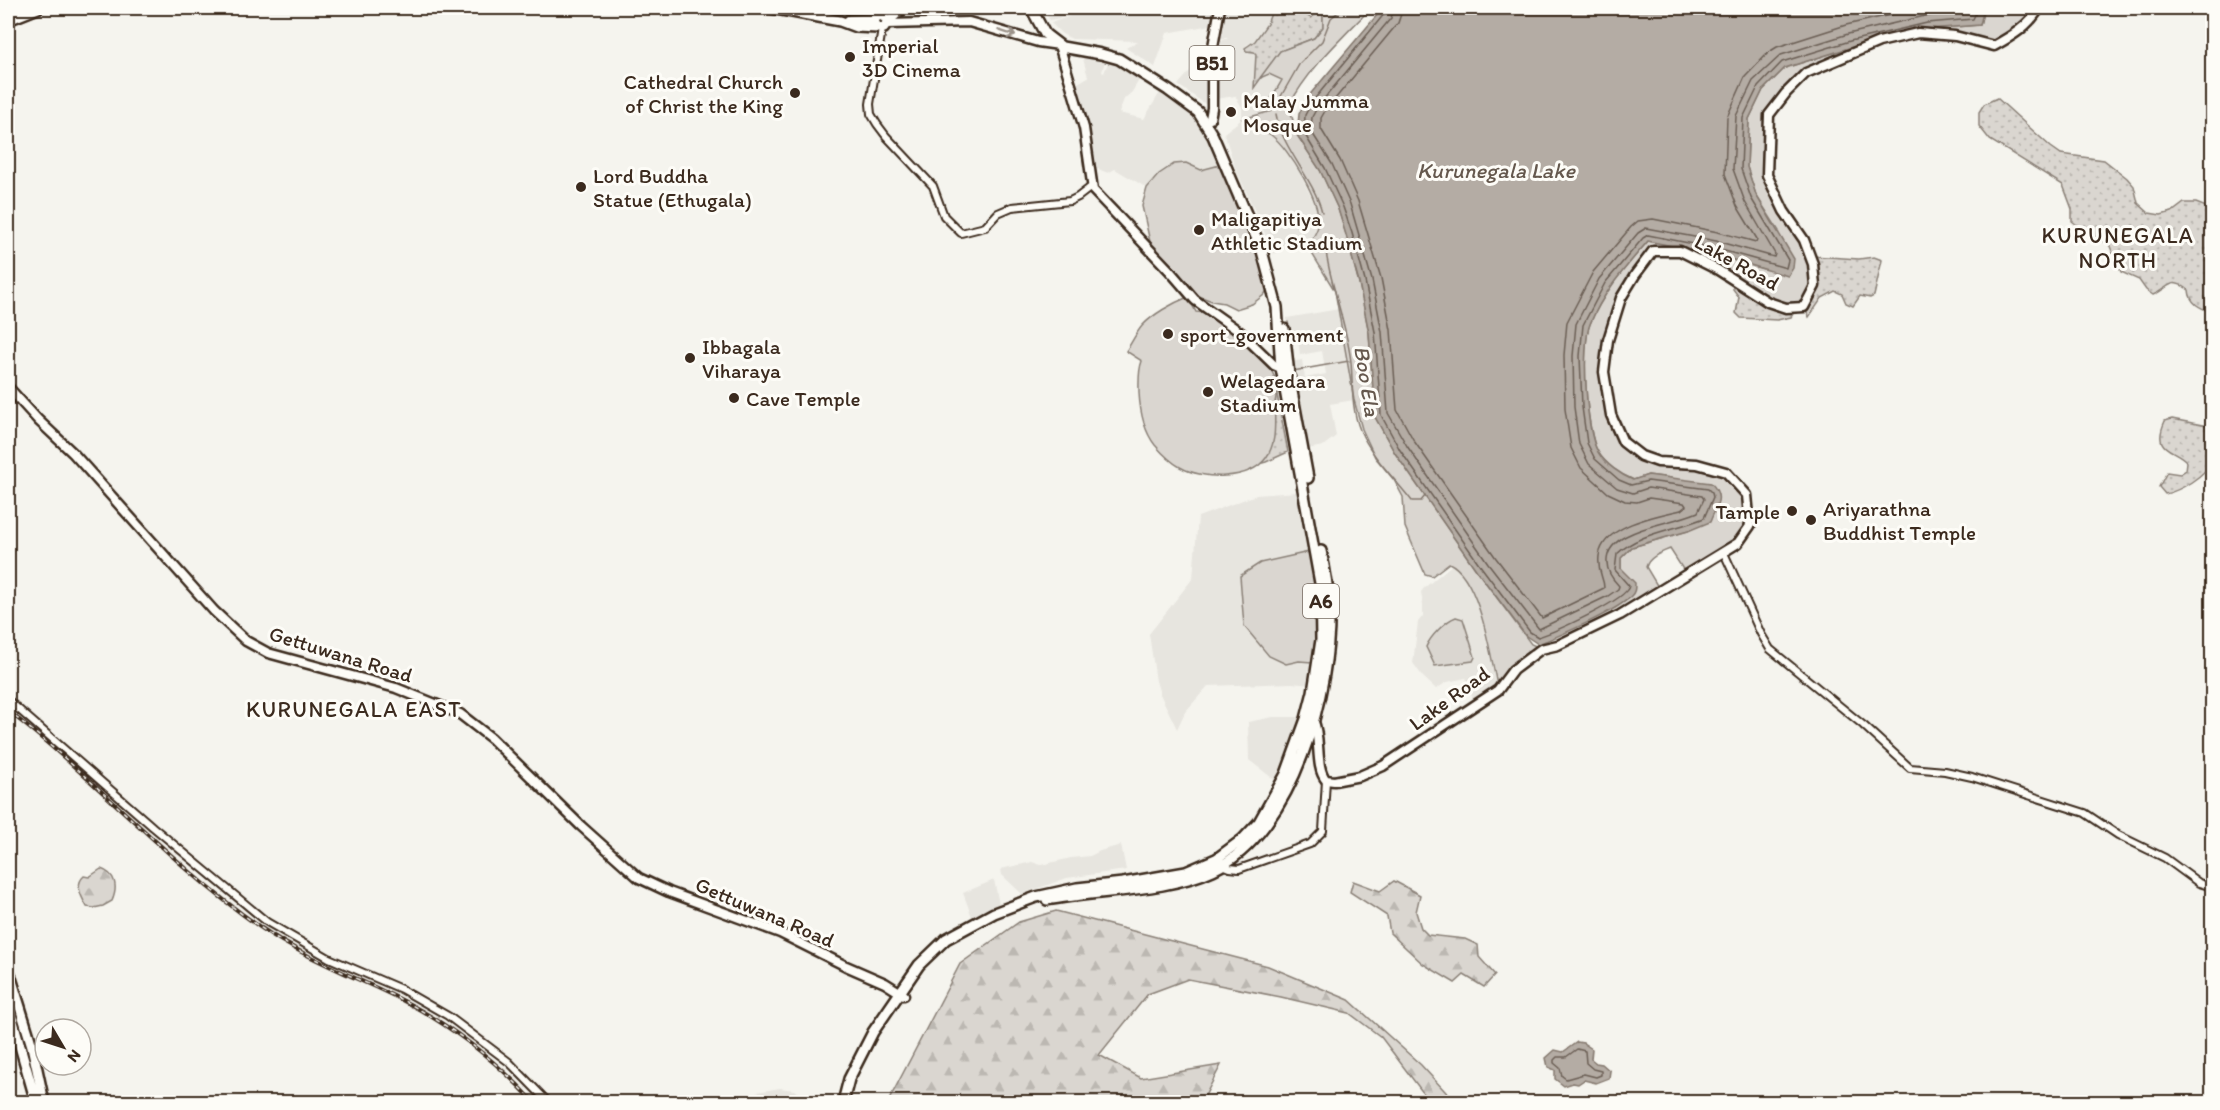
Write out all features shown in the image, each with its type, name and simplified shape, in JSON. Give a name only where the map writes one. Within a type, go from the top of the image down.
[{"type":"highway","points":[[8,20],[38,8]]},
{"type":"highway","points":[[771,8],[840,21],[856,27],[882,23],[903,8]]},
{"type":"highway","points":[[882,23],[895,8]]},
{"type":"highway","points":[[1031,8],[1046,34],[1059,45]]},
{"type":"highway","name":"A6","points":[[1038,8],[1051,31],[1061,40],[1075,45],[1105,48],[1126,57],[1191,100],[1210,119],[1243,190],[1275,268],[1281,295],[1285,367]]},
{"type":"highway","name":"A6","points":[[843,1102],[849,1079],[868,1040],[902,994],[919,965],[946,939],[1016,903],[1062,891],[1186,872],[1219,862],[1265,814],[1292,762],[1310,720],[1321,640],[1320,583],[1277,307],[1266,260],[1213,135],[1202,116],[1180,98],[1119,59],[1069,50],[1059,45]]},
{"type":"highway","points":[[8,968],[32,1046],[44,1102]]},
{"type":"highway","points":[[8,1004],[36,1102]]},
{"type":"highway","points":[[32,1046],[38,1056],[51,1102]]},
{"type":"main road","name":"B51","points":[[1210,119],[1212,52],[1220,8]]},
{"type":"main road","name":"Lake Road","points":[[1326,780],[1334,781],[1360,776],[1383,766],[1498,690],[1513,670],[1541,649],[1558,645],[1620,615],[1738,543],[1750,526],[1747,495],[1726,472],[1696,464],[1658,462],[1641,456],[1623,442],[1611,415],[1604,372],[1608,340],[1621,298],[1653,252],[1667,250],[1680,251],[1718,270],[1768,302],[1786,308],[1804,307],[1815,286],[1810,254],[1804,240],[1784,211],[1767,175],[1769,115],[1786,93],[1806,73],[1870,45],[1918,33],[1955,36],[1994,46],[2012,36],[2028,23],[2039,8]]},
{"type":"main road","points":[[882,23],[969,22],[1038,42],[1059,45],[1084,128],[1091,187],[1095,194],[1196,300],[1231,325],[1270,361],[1285,367]]},
{"type":"main road","name":"Gettuwana Road","points":[[8,387],[73,453],[214,611],[252,645],[268,652],[396,688],[460,714],[498,744],[599,843],[639,878],[669,892],[780,933],[885,983],[902,994]]},
{"type":"main road","points":[[1310,720],[1319,738],[1321,770],[1326,780]]},
{"type":"street","points":[[882,23],[871,95],[872,114],[886,136],[937,191],[944,216],[961,232],[985,227],[998,213],[1012,207],[1070,201],[1091,187]]},
{"type":"street","points":[[1724,553],[1770,649],[1863,725],[1910,768],[1945,771],[1972,777],[2085,813],[2118,835],[2165,858],[2199,883],[2212,887]]},
{"type":"street","points":[[8,700],[153,827],[267,922],[329,958],[401,989],[448,1016],[509,1062],[548,1102]]},
{"type":"street","points":[[1219,862],[1239,869],[1310,844],[1323,831],[1326,780]]},
{"type":"shaded area","points":[[1042,8],[1214,9],[1211,25],[1167,33],[1155,67],[1126,48],[1138,41],[1072,39],[1062,34],[1051,23],[1070,16],[1050,20]]},
{"type":"shaded area","points":[[1273,8],[1270,19],[1255,41],[1246,45],[1256,54],[1255,87],[1260,78],[1268,74],[1282,80],[1275,92],[1272,111],[1243,119],[1272,136],[1298,169],[1319,213],[1318,229],[1308,247],[1284,249],[1274,254],[1235,167],[1224,133],[1242,119],[1242,107],[1235,96],[1216,99],[1218,42],[1231,37],[1218,39],[1223,9]]},
{"type":"shaded area","points":[[1082,55],[1106,57],[1102,72],[1104,73],[1110,58],[1142,75],[1132,92],[1124,99],[1119,113],[1144,119],[1162,89],[1195,112],[1224,164],[1201,170],[1186,163],[1159,174],[1147,188],[1115,169],[1108,173],[1091,166],[1073,86],[1088,77]]},
{"type":"shaded area","points":[[1204,57],[1208,88],[1208,106],[1178,85]]},
{"type":"shaded area","points":[[1339,309],[1354,400],[1330,404],[1336,436],[1323,446],[1308,449],[1291,362],[1302,360],[1305,378],[1326,374],[1322,351],[1300,355],[1298,340],[1287,342],[1287,318]]},
{"type":"shaded area","points":[[1297,492],[1314,577],[1315,640],[1311,685],[1292,683],[1208,686],[1185,712],[1177,729],[1156,681],[1149,634],[1193,578],[1198,517],[1256,495]]},
{"type":"shaded area","points":[[1453,564],[1463,574],[1478,604],[1498,690],[1475,706],[1466,678],[1447,682],[1436,689],[1413,663],[1418,622],[1423,616],[1421,592]]},
{"type":"shaded area","points":[[1273,717],[1299,717],[1286,760],[1276,781],[1249,760],[1248,722]]},
{"type":"shaded area","points":[[1121,845],[1126,870],[1067,878],[1022,894],[1002,875],[1001,869],[1032,862],[1041,865],[1090,856]]},
{"type":"shaded area","points":[[994,880],[999,904],[972,917],[963,893]]},
{"type":"shaded area","points":[[780,1088],[794,1090],[808,1102],[760,1102],[757,1092]]},
{"type":"green space","points":[[1273,8],[1300,8],[1311,18],[1323,8],[1323,27],[1314,38],[1280,51],[1254,88],[1256,54],[1246,51],[1245,48],[1255,41],[1267,24]]},
{"type":"green space","points":[[1323,8],[1371,8],[1315,67],[1289,106],[1297,135],[1320,170],[1338,209],[1346,234],[1369,333],[1375,417],[1395,453],[1477,571],[1531,644],[1540,648],[1538,644],[1615,608],[1630,598],[1621,568],[1621,558],[1632,547],[1688,531],[1670,478],[1648,475],[1634,480],[1614,469],[1598,452],[1590,427],[1586,389],[1587,335],[1595,312],[1608,291],[1648,241],[1713,254],[1763,269],[1779,231],[1756,195],[1747,167],[1749,119],[1763,90],[1785,68],[1852,47],[1928,29],[1980,25],[1984,8],[2039,8],[2034,16],[1994,46],[1918,33],[1879,42],[1806,73],[1769,115],[1767,175],[1804,240],[1815,286],[1804,307],[1786,308],[1680,251],[1653,252],[1621,298],[1604,372],[1611,415],[1623,442],[1641,456],[1726,472],[1747,495],[1750,526],[1738,543],[1686,574],[1670,549],[1655,556],[1646,567],[1661,592],[1541,649],[1498,690],[1488,639],[1469,584],[1460,571],[1449,563],[1432,576],[1425,574],[1405,527],[1403,497],[1394,480],[1375,457],[1362,429],[1354,400],[1335,291],[1308,247],[1318,226],[1318,216],[1310,191],[1295,164],[1278,142],[1268,133],[1242,119],[1272,111],[1270,101],[1282,80],[1269,74],[1260,78],[1280,51],[1314,38],[1323,27]]},
{"type":"green space","points":[[1997,98],[2061,154],[2104,160],[2134,186],[2138,203],[2149,213],[2161,215],[2172,212],[2184,203],[2196,203],[2209,208],[2212,213],[2212,312],[2196,305],[2191,299],[2189,290],[2183,286],[2170,285],[2153,295],[2139,280],[2121,272],[2109,244],[2087,233],[2072,221],[2072,209],[2063,185],[1990,140],[1979,126],[1979,112],[1984,104]]},
{"type":"green space","name":"Maligapitiya Athletic Stadium","points":[[1186,163],[1201,170],[1224,164],[1247,221],[1268,289],[1252,304],[1236,309],[1199,296],[1171,268],[1150,242],[1142,206],[1147,188],[1159,174],[1174,164]]},
{"type":"green space","points":[[1812,256],[1859,259],[1874,257],[1882,260],[1874,296],[1870,298],[1860,296],[1853,306],[1846,303],[1842,294],[1835,291],[1822,298],[1809,317],[1804,307],[1796,309],[1791,317],[1777,320],[1741,318],[1736,313],[1739,297],[1733,289],[1732,278]]},
{"type":"green space","name":"Welagedara Stadium","points":[[1188,297],[1196,312],[1208,313],[1228,326],[1269,365],[1279,387],[1276,395],[1275,431],[1271,449],[1258,466],[1248,471],[1212,476],[1189,471],[1177,465],[1155,445],[1145,427],[1139,393],[1139,373],[1142,361],[1126,351],[1147,322],[1164,309]]},
{"type":"green space","points":[[1274,379],[1288,452],[1266,462],[1244,468],[1273,397]]},
{"type":"green space","points":[[2172,419],[2212,427],[2214,444],[2209,467],[2185,486],[2165,494],[2159,487],[2167,472],[2180,474],[2186,470],[2187,462],[2166,448],[2161,439],[2165,421]]},
{"type":"green space","points":[[1309,552],[1314,577],[1315,640],[1312,662],[1299,661],[1286,664],[1269,656],[1244,626],[1240,576],[1260,563]]},
{"type":"green space","points":[[1456,617],[1463,619],[1475,657],[1473,661],[1435,666],[1426,647],[1438,630]]},
{"type":"green space","points":[[101,869],[113,878],[115,891],[112,901],[103,906],[87,907],[79,887],[81,880],[84,876],[89,877]]},
{"type":"green space","points":[[1353,881],[1380,891],[1394,881],[1420,895],[1416,912],[1421,928],[1428,935],[1465,939],[1478,945],[1479,957],[1495,975],[1484,987],[1464,975],[1455,983],[1423,964],[1390,933],[1387,916],[1350,892]]},
{"type":"green space","points":[[1056,911],[1268,966],[1349,1000],[1421,1065],[1455,1102],[1430,1102],[1381,1037],[1349,1013],[1188,979],[1148,994],[1099,1055],[1141,1078],[1221,1065],[1205,1096],[1205,1102],[888,1102],[960,964],[1019,922]]},
{"type":"water","name":"Kurunegala Lake","points":[[1383,8],[1984,8],[1980,25],[1928,29],[1852,47],[1785,68],[1763,90],[1749,119],[1747,167],[1756,195],[1794,259],[1793,268],[1788,276],[1713,254],[1648,241],[1608,291],[1590,324],[1586,350],[1586,389],[1590,427],[1598,452],[1614,469],[1633,480],[1648,475],[1711,483],[1718,493],[1718,502],[1710,522],[1688,531],[1632,547],[1621,558],[1621,569],[1635,583],[1633,593],[1624,602],[1587,623],[1538,644],[1526,636],[1477,571],[1395,453],[1375,417],[1369,333],[1346,235],[1338,209],[1320,170],[1297,135],[1299,114],[1307,98]]},
{"type":"water","points":[[1577,1042],[1592,1049],[1591,1059],[1610,1071],[1609,1078],[1596,1083],[1584,1080],[1578,1084],[1564,1086],[1555,1079],[1555,1070],[1548,1067],[1546,1058],[1555,1050],[1563,1052]]},
{"type":"waterway","name":"Boo Ela","points":[[1276,105],[1300,63],[1322,41],[1331,18],[1343,8]]},
{"type":"waterway","name":"Boo Ela","points":[[1276,114],[1284,139],[1312,187],[1322,212]]},
{"type":"waterway","name":"Boo Ela","points":[[1324,235],[1329,267],[1349,346],[1354,405],[1360,430],[1377,458],[1412,501],[1421,501],[1425,496]]},
{"type":"waterway","points":[[1288,322],[1292,360]]},
{"type":"waterway","points":[[1293,371],[1349,361]]},
{"type":"railway","points":[[8,711],[71,764],[194,876],[260,927],[310,957],[398,998],[435,1019],[488,1058],[534,1102]]},
{"type":"place","name":"Imperial 3D Cinema","points":[[850,57]]},
{"type":"place","name":"Cathedral Church of Christ the King","points":[[795,93]]},
{"type":"place","name":"Malay Jumma Mosque","points":[[1231,112]]},
{"type":"place","name":"Lord Buddha Statue (Ethugala)","points":[[581,187]]},
{"type":"place","name":"Maligapitiya Athletic Stadium","points":[[1199,230]]},
{"type":"place","name":"sport_government","points":[[1168,334]]},
{"type":"place","name":"Ibbagala Viharaya","points":[[690,358]]},
{"type":"place","name":"Welagedara Stadium","points":[[1208,392]]},
{"type":"place","name":"Cave Temple","points":[[734,398]]},
{"type":"place","name":"Tample","points":[[1792,511]]},
{"type":"place","name":"Ariyarathna Buddhist Temple","points":[[1811,520]]},
{"type":"district","name":"KURUNEGALA NORTH","points":[[2118,248]]},
{"type":"district","name":"KURUNEGALA EAST","points":[[354,709]]}]
